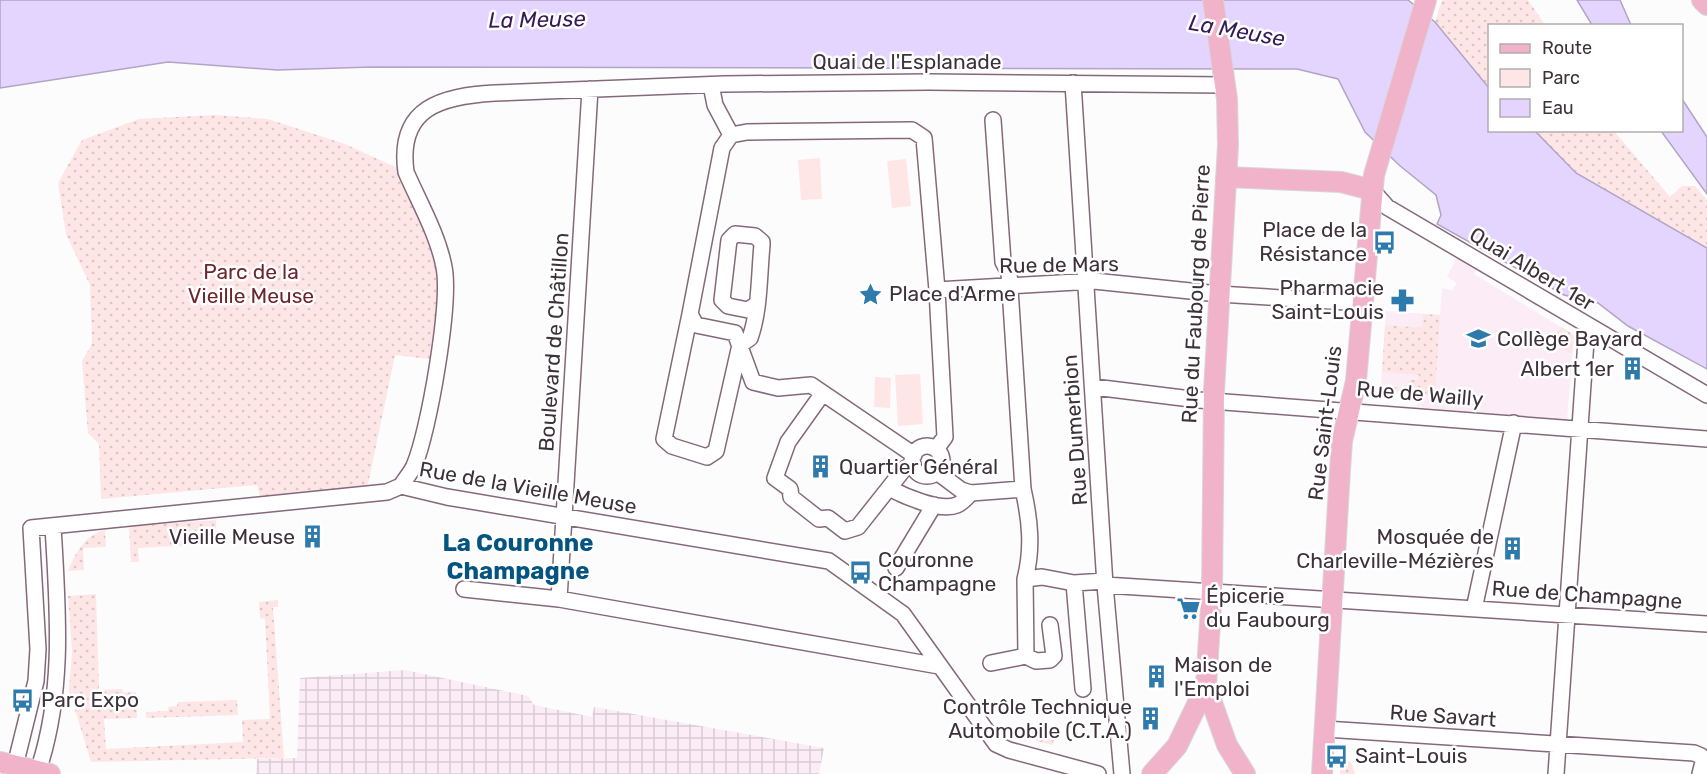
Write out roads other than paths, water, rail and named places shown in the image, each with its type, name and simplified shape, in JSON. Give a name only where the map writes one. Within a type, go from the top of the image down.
[{"type":"main road","name":"Rue du Faubourg de Pierre","points":[[1206,686],[1212,591],[1214,400],[1228,134],[1213,0]]},
{"type":"main road","name":"Rue Saint-Louis","points":[[1322,774],[1341,460],[1356,381],[1372,190],[1426,0]]},
{"type":"main road","points":[[1702,0],[1707,5]]},
{"type":"main road","points":[[1226,177],[1341,182],[1372,190]]},
{"type":"main road","points":[[1152,774],[1177,746],[1206,686]]},
{"type":"main road","points":[[1206,686],[1227,745],[1245,774]]},
{"type":"main road","points":[[10,767],[41,773]]},
{"type":"street","name":"Quai de l'Esplanade","points":[[401,486],[415,464],[423,439],[441,339],[446,283],[438,250],[406,172],[404,157],[412,128],[423,111],[445,99],[459,95],[590,88],[711,85],[1073,83],[1224,85]]},
{"type":"street","name":"Rue Dumerbion","points":[[1073,83],[1105,583],[1122,774]]},
{"type":"street","points":[[711,85],[715,105],[731,135]]},
{"type":"street","name":"Boulevard de Châtillon","points":[[559,599],[585,210],[590,88]]},
{"type":"street","points":[[993,120],[1003,262],[1009,273],[1010,285],[1023,489],[1029,513],[1031,550],[1025,579],[1026,656]]},
{"type":"street","points":[[756,304],[748,310],[728,306],[722,300],[729,240],[735,234],[754,236],[762,242],[756,304],[750,338],[740,345],[716,451],[707,457],[672,446],[664,439],[723,148],[731,135],[747,132],[912,130],[921,134],[926,143],[945,437],[936,449]]},
{"type":"street","name":"Quai Albert 1er","points":[[1372,190],[1387,207],[1707,395]]},
{"type":"street","name":"Rue de Mars","points":[[937,290],[1085,281],[1219,294],[1362,303]]},
{"type":"street","points":[[690,314],[696,325],[735,333],[753,382],[778,388],[811,385],[913,459],[923,475],[937,472],[961,490],[971,493],[1023,489]]},
{"type":"street","points":[[1556,774],[1587,326]]},
{"type":"street","name":"Rue de Wailly","points":[[1094,387],[1214,400],[1707,439]]},
{"type":"street","points":[[824,393],[788,442],[775,478],[790,489],[791,497],[819,519],[828,518],[845,531],[858,527],[923,447],[936,449],[942,458],[937,472]]},
{"type":"street","points":[[1474,609],[1514,423]]},
{"type":"street","name":"Rue de la Vieille Meuse","points":[[10,767],[36,681],[38,649],[31,528],[387,492],[401,486],[447,497],[829,561],[903,614],[996,744],[1009,750],[1098,774]]},
{"type":"street","points":[[889,488],[934,505],[946,507],[957,505],[971,493]]},
{"type":"street","points":[[896,568],[934,505]]},
{"type":"street","points":[[41,773],[56,696],[60,640],[53,527]]},
{"type":"street","name":"Rue de Champagne","points":[[1025,579],[1042,577],[1074,583],[1105,583],[1707,624]]},
{"type":"street","points":[[1074,583],[1083,689]]},
{"type":"street","points":[[464,589],[559,599],[939,666]]},
{"type":"street","points":[[991,663],[1026,656],[1036,661],[1050,660],[1054,656],[1050,625]]},
{"type":"street","name":"Rue Savart","points":[[1325,729],[1694,753],[1701,756],[1703,762],[1700,774]]},
{"type":"water","name":"La Meuse","points":[[0,0],[1408,0],[1435,22],[1488,87],[1488,132],[1536,132],[1576,173],[1707,248],[1707,369],[1628,326],[1598,303],[1564,295],[1437,224],[1441,215],[1436,195],[1399,165],[1365,132],[1338,79],[1297,69],[372,67],[277,70],[168,62],[0,88]]},
{"type":"water","points":[[1577,0],[1620,0],[1631,24],[1591,24]]},
{"type":"water","points":[[1683,101],[1707,137],[1707,194],[1662,132],[1683,132]]},
{"type":"place","name":"Place de la Résistance","points":[[1385,242]]},
{"type":"place","name":"Place d'Arme","points":[[871,294]]},
{"type":"place","name":"Pharmacie Saint-Louis","points":[[1402,300]]},
{"type":"place","name":"Collège Bayard","points":[[1479,339]]},
{"type":"place","name":"Albert 1er","points":[[1632,369]]},
{"type":"place","name":"Quartier Général","points":[[821,467]]},
{"type":"place","name":"Vieille Meuse","points":[[313,537]]},
{"type":"place","name":"Mosquée de Charleville-Mézières","points":[[1512,549]]},
{"type":"place","name":"Couronne Champagne","points":[[860,572]]},
{"type":"place","name":"Épicerie du Faubourg","points":[[1188,608]]},
{"type":"place","name":"Maison de l'Emploi","points":[[1156,677]]},
{"type":"place","name":"Parc Expo","points":[[23,700]]},
{"type":"place","name":"Contrôle Technique Automobile (C.T.A.)","points":[[1150,719]]},
{"type":"place","name":"Saint-Louis","points":[[1337,756]]},
{"type":"district","name":"La Couronne Champagne","points":[[518,557]]},
{"type":"park label","name":"Parc de la Vieille Meuse","points":[[251,284]]}]
